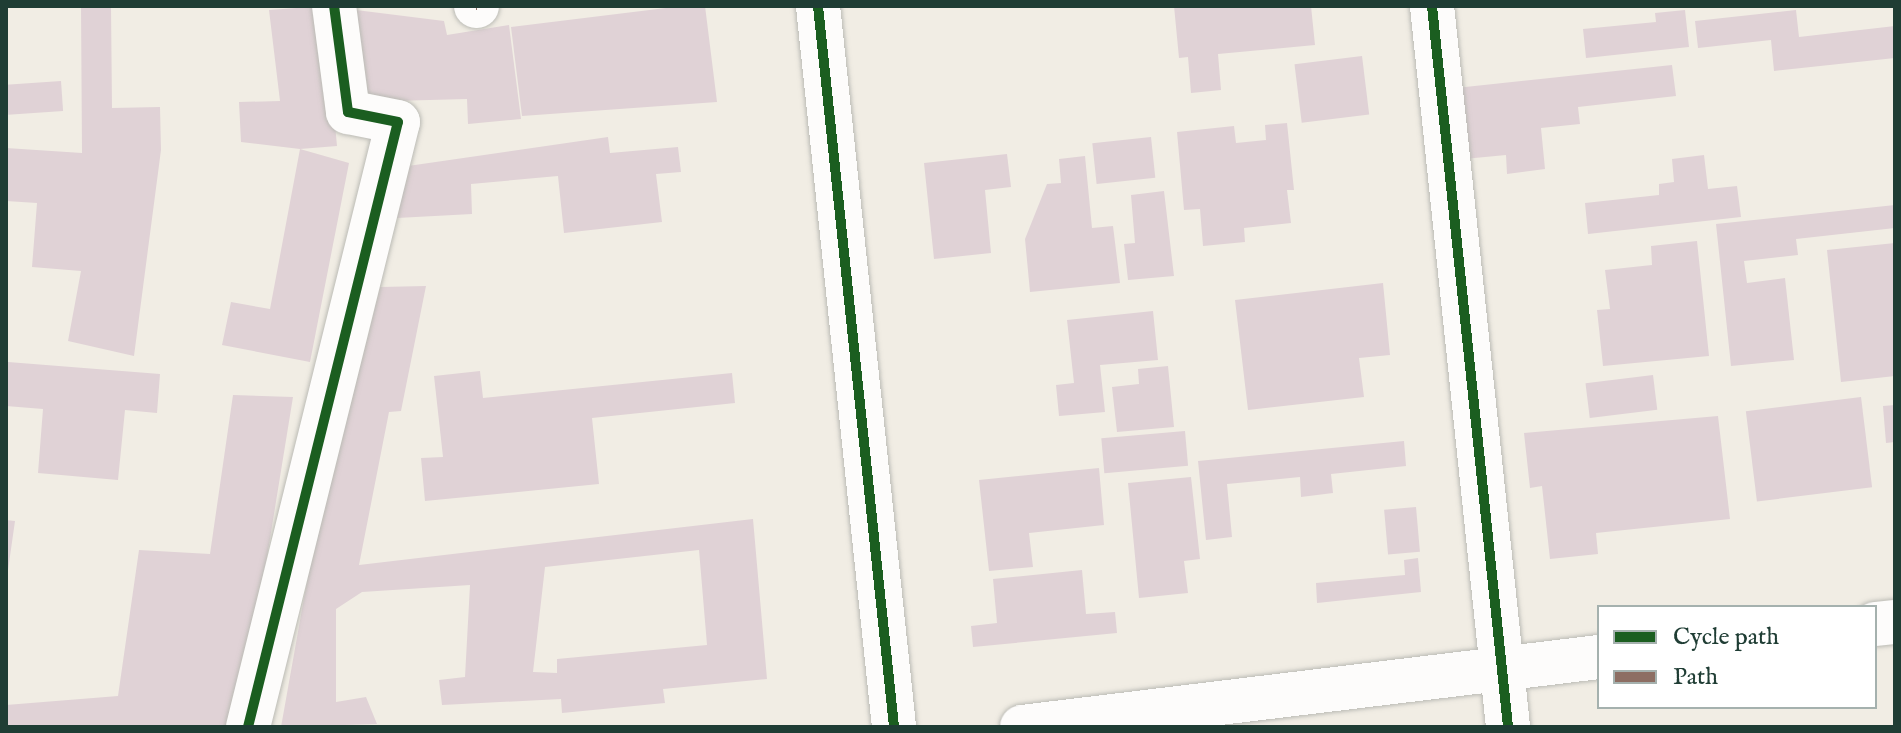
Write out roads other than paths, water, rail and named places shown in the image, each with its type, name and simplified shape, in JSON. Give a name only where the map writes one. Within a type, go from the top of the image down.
[{"type":"street","points":[[248,727],[398,122],[348,112],[334,6]]},
{"type":"street","points":[[818,6],[894,727]]},
{"type":"street","points":[[1432,6],[1508,727]]},
{"type":"street","points":[[1022,727],[1597,657]]}]
